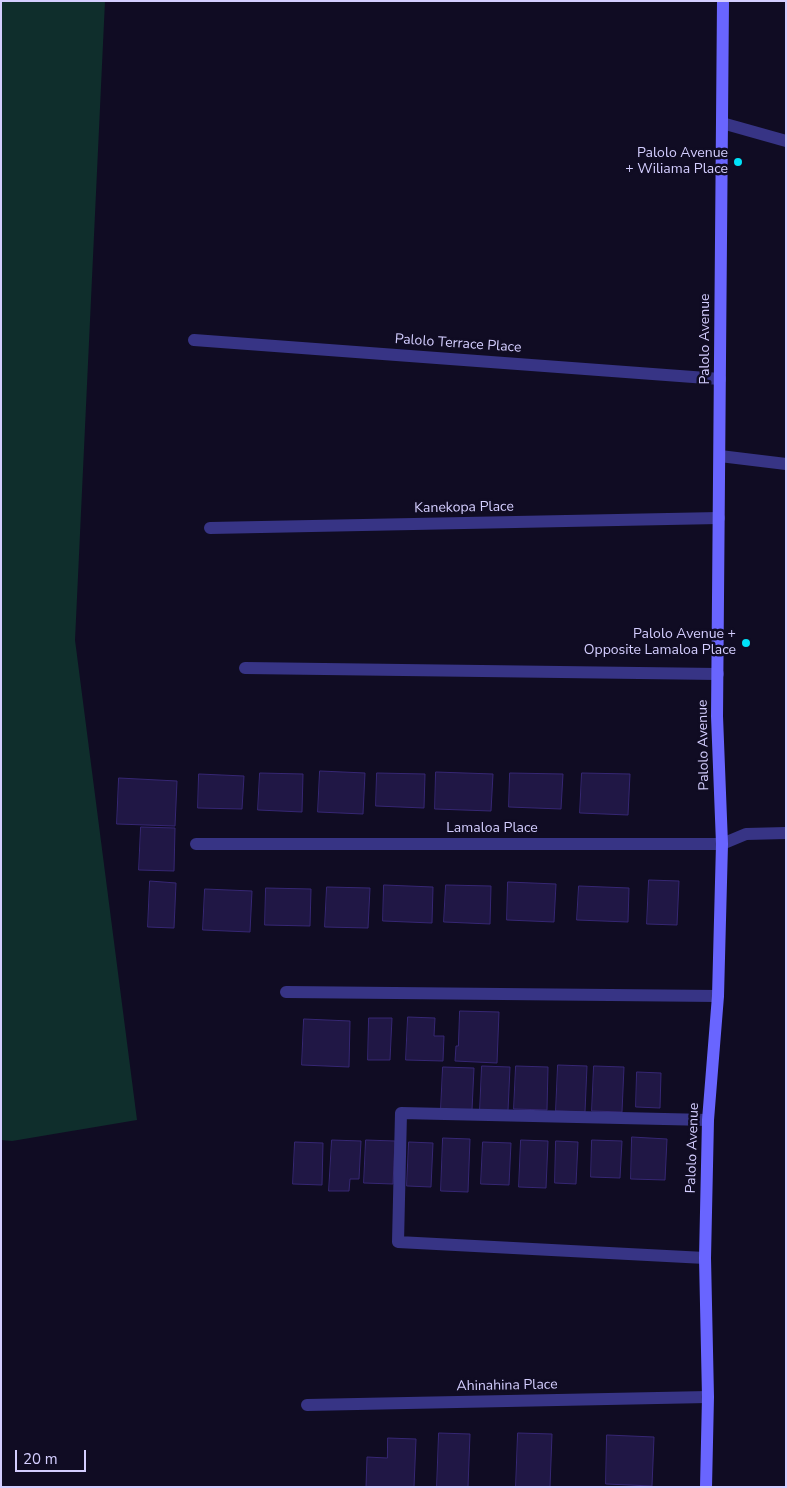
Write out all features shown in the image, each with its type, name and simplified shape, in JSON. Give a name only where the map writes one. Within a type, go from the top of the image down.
[{"type":"street","name":"Palolo Avenue","points":[[706,1487],[708,1397],[705,1258],[708,1120],[718,996],[722,844],[717,716],[723,1]]},
{"type":"street","points":[[722,123],[786,141]]},
{"type":"street","name":"Palolo Terrace Place","points":[[194,340],[720,379]]},
{"type":"street","points":[[720,456],[786,464]]},
{"type":"street","name":"Kanekopa Place","points":[[210,528],[719,518]]},
{"type":"street","points":[[246,668],[718,674]]},
{"type":"street","name":"Lamaloa Place","points":[[196,844],[722,844],[746,834],[786,833]]},
{"type":"street","points":[[286,992],[718,996]]},
{"type":"street","points":[[705,1258],[398,1242],[401,1113],[708,1120]]},
{"type":"street","name":"Ahinahina Place","points":[[307,1405],[708,1397]]},
{"type":"green space","points":[[1,1],[105,1],[75,640],[137,1120],[12,1141],[1,1140]]},
{"type":"building","points":[[320,771],[365,773],[363,814],[318,812]]},
{"type":"building","points":[[436,772],[493,774],[491,811],[435,809]]},
{"type":"building","points":[[260,773],[303,774],[302,812],[258,810]]},
{"type":"building","points":[[377,773],[425,774],[424,808],[376,806]]},
{"type":"building","points":[[510,773],[563,774],[561,809],[509,807]]},
{"type":"building","points":[[582,773],[630,774],[628,815],[580,813]]},
{"type":"building","points":[[199,774],[244,776],[242,809],[198,808]]},
{"type":"building","points":[[119,778],[177,781],[175,826],[117,824]]},
{"type":"building","points":[[141,827],[175,828],[174,871],[139,870]]},
{"type":"building","points":[[649,880],[679,881],[677,925],[647,924]]},
{"type":"building","points":[[150,881],[176,883],[174,928],[148,927]]},
{"type":"building","points":[[508,882],[556,884],[554,922],[507,920]]},
{"type":"building","points":[[384,885],[433,887],[432,923],[383,921]]},
{"type":"building","points":[[446,885],[491,886],[490,924],[444,922]]},
{"type":"building","points":[[579,886],[629,888],[628,922],[577,920]]},
{"type":"building","points":[[327,887],[370,888],[368,928],[325,927]]},
{"type":"building","points":[[266,888],[311,889],[310,926],[265,925]]},
{"type":"building","points":[[205,889],[252,891],[250,932],[203,930]]},
{"type":"building","points":[[460,1011],[499,1012],[497,1063],[455,1061]]},
{"type":"building","points":[[408,1017],[435,1018],[434,1036],[444,1036],[443,1061],[406,1060]]},
{"type":"building","points":[[369,1018],[392,1018],[390,1060],[368,1060]]},
{"type":"building","points":[[304,1019],[350,1021],[349,1067],[302,1065]]},
{"type":"building","points":[[558,1065],[587,1066],[585,1112],[556,1111]]},
{"type":"building","points":[[482,1066],[510,1067],[508,1111],[480,1111]]},
{"type":"building","points":[[516,1066],[548,1067],[547,1110],[514,1109]]},
{"type":"building","points":[[594,1066],[624,1067],[622,1112],[592,1111]]},
{"type":"building","points":[[443,1067],[474,1068],[472,1110],[441,1109]]},
{"type":"building","points":[[637,1072],[661,1073],[660,1108],[636,1107]]},
{"type":"building","points":[[632,1137],[667,1139],[665,1180],[631,1179]]},
{"type":"building","points":[[443,1138],[470,1139],[468,1192],[441,1191]]},
{"type":"building","points":[[332,1140],[361,1141],[359,1179],[350,1179],[349,1191],[329,1191]]},
{"type":"building","points":[[366,1140],[395,1141],[393,1184],[364,1183]]},
{"type":"building","points":[[521,1140],[548,1141],[546,1188],[519,1187]]},
{"type":"building","points":[[592,1140],[622,1141],[620,1178],[591,1177]]},
{"type":"building","points":[[556,1141],[578,1142],[576,1184],[555,1183]]},
{"type":"building","points":[[295,1142],[323,1143],[322,1185],[293,1184]]},
{"type":"building","points":[[409,1142],[433,1143],[431,1187],[407,1186]]},
{"type":"building","points":[[483,1142],[511,1143],[509,1185],[481,1184]]},
{"type":"building","points":[[439,1433],[470,1434],[468,1487],[437,1487]]},
{"type":"building","points":[[518,1433],[552,1434],[550,1487],[516,1487]]},
{"type":"building","points":[[607,1435],[654,1437],[652,1486],[606,1484]]},
{"type":"building","points":[[388,1438],[416,1439],[414,1487],[366,1487],[367,1457],[387,1458]]},
{"type":"place","name":"Palolo Avenue + Wiliama Place","points":[[738,162]]},
{"type":"place","name":"Palolo Avenue + Opposite Lamaloa Place","points":[[746,643]]}]
